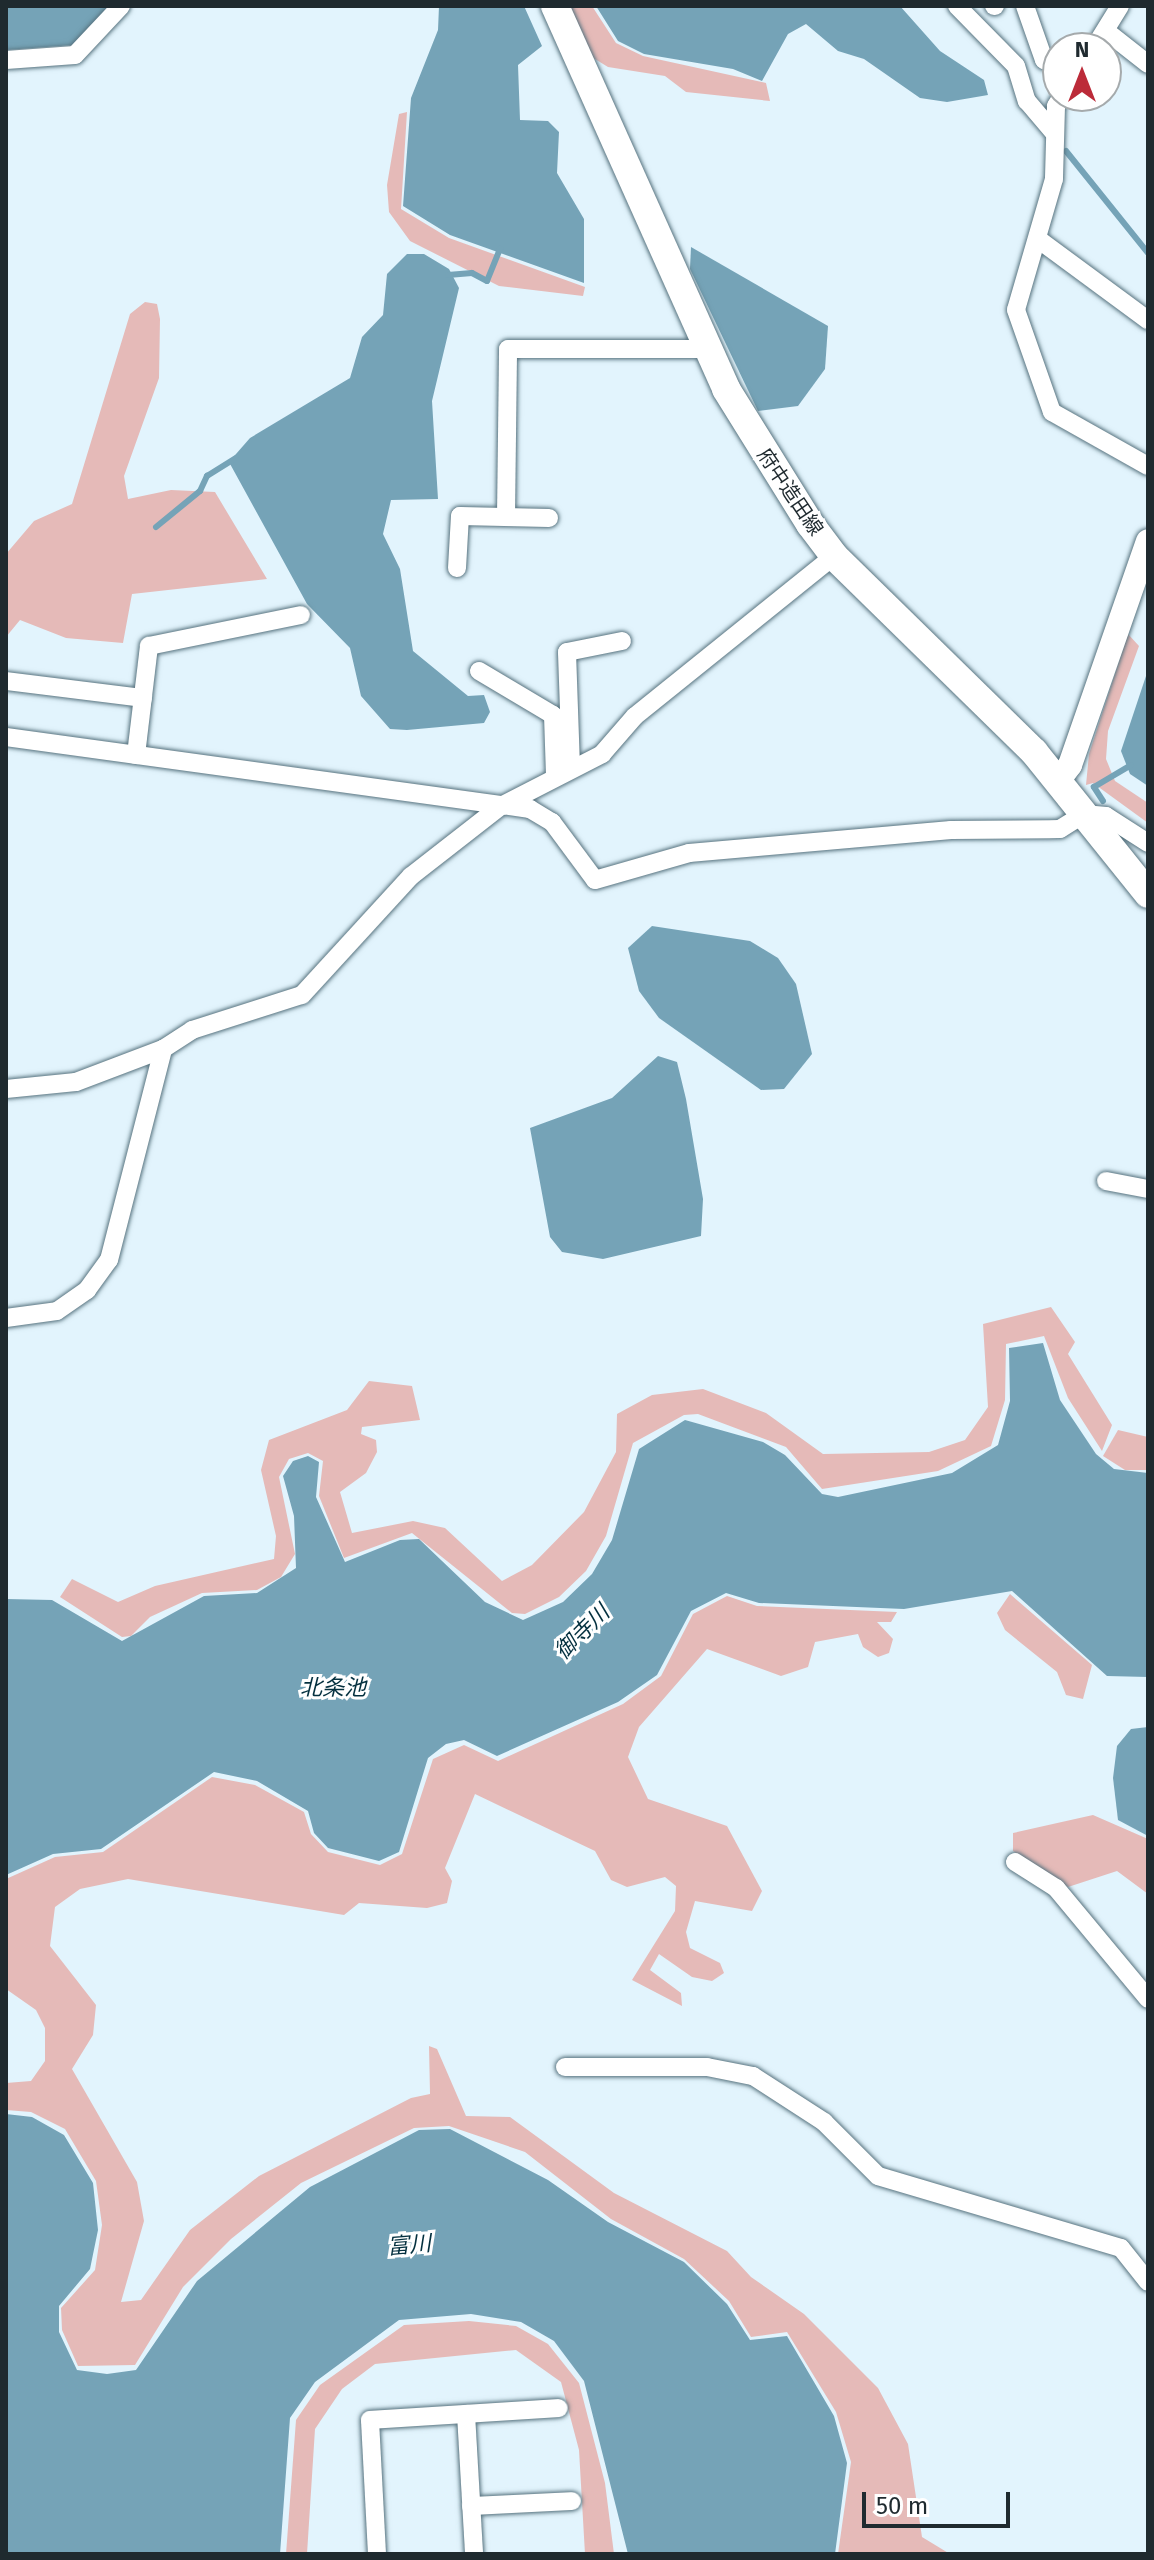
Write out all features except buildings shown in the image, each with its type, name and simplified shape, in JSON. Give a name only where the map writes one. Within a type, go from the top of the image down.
[{"type":"main road","name":"府中造田線","points":[[555,6],[708,349],[761,450],[834,556],[876,591],[1058,781],[1148,894]]},
{"type":"street","points":[[6,60],[75,55],[121,6]]},
{"type":"street","points":[[957,6],[1016,66],[1027,101],[1055,134]]},
{"type":"street","points":[[1025,6],[1042,54]]},
{"type":"street","points":[[1111,15],[1148,64]]},
{"type":"street","points":[[1059,112],[1054,179],[1016,310],[1052,412],[1148,466]]},
{"type":"street","points":[[1038,239],[1148,320]]},
{"type":"street","points":[[506,517],[508,349],[708,349]]},
{"type":"street","points":[[457,568],[460,516],[549,518]]},
{"type":"street","points":[[1058,781],[1070,765],[1148,541]]},
{"type":"street","points":[[6,1089],[76,1082],[163,1049],[192,1030],[302,995],[411,876],[501,806],[563,771],[602,754],[635,716],[834,556]]},
{"type":"street","points":[[136,755],[149,646],[301,615]]},
{"type":"street","points":[[563,771],[567,652],[622,641]]},
{"type":"street","points":[[479,671],[553,715],[563,771]]},
{"type":"street","points":[[6,681],[143,698]]},
{"type":"street","points":[[6,737],[530,809],[552,822],[595,880],[689,853],[951,830],[1060,829],[1084,814],[1106,816],[1148,843]]},
{"type":"street","points":[[6,1318],[57,1311],[87,1290],[109,1260],[163,1049]]},
{"type":"street","points":[[1106,1181],[1148,1189]]},
{"type":"street","points":[[1015,1862],[1056,1888],[1148,1999]]},
{"type":"street","points":[[565,2067],[707,2067],[753,2076],[824,2122],[878,2176],[1121,2248],[1148,2282]]},
{"type":"street","points":[[377,2554],[370,2420],[559,2408]]},
{"type":"street","points":[[466,2414],[474,2554]]},
{"type":"street","points":[[471,2506],[572,2501]]},
{"type":"shaded area","points":[[567,6],[592,6],[616,43],[643,56],[766,83],[770,101],[686,92],[665,76],[608,67],[590,56]]},
{"type":"shaded area","points":[[407,112],[401,209],[449,238],[585,287],[583,296],[499,286],[410,241],[389,212],[387,185],[399,114]]},
{"type":"shaded area","points":[[145,302],[157,304],[160,319],[159,378],[124,476],[128,499],[171,490],[215,492],[267,579],[132,594],[123,643],[66,638],[20,620],[6,637],[6,554],[34,521],[72,504],[130,314]]},
{"type":"shaded area","points":[[1128,634],[1139,646],[1108,731],[1106,759],[1115,781],[1148,803],[1148,823],[1093,783],[1086,785],[1089,754]]},
{"type":"shaded area","points":[[1051,1307],[1075,1342],[1068,1354],[1112,1425],[1102,1451],[1068,1398],[1044,1336],[1006,1344],[1005,1400],[991,1446],[938,1471],[822,1489],[786,1447],[698,1414],[684,1415],[633,1443],[606,1536],[586,1571],[559,1597],[525,1614],[512,1613],[412,1533],[344,1558],[319,1496],[323,1461],[308,1453],[289,1459],[279,1477],[295,1554],[281,1577],[257,1590],[202,1593],[150,1617],[131,1636],[122,1637],[60,1597],[72,1579],[118,1602],[155,1586],[274,1559],[276,1536],[261,1470],[269,1440],[347,1410],[369,1381],[412,1386],[420,1420],[362,1427],[361,1434],[376,1440],[377,1452],[366,1473],[340,1492],[352,1533],[413,1521],[445,1528],[502,1581],[532,1565],[584,1512],[616,1452],[617,1414],[652,1395],[703,1389],[766,1413],[823,1454],[929,1452],[965,1440],[988,1407],[983,1324]]},
{"type":"shaded area","points":[[1118,1430],[1148,1437],[1148,1470],[1125,1470],[1103,1456]]},
{"type":"shaded area","points":[[1010,1594],[1092,1665],[1083,1699],[1066,1695],[1057,1672],[1005,1630],[997,1613]]},
{"type":"shaded area","points":[[727,1596],[757,1606],[897,1612],[891,1622],[877,1622],[893,1639],[889,1653],[878,1657],[863,1647],[858,1634],[815,1642],[808,1667],[781,1676],[707,1649],[639,1727],[628,1757],[648,1799],[727,1826],[762,1891],[752,1911],[695,1901],[686,1932],[690,1948],[720,1963],[724,1973],[712,1981],[692,1977],[659,1954],[650,1970],[681,1993],[682,2006],[632,1980],[675,1911],[676,1886],[665,1877],[627,1887],[611,1880],[595,1851],[475,1794],[445,1868],[452,1881],[447,1903],[427,1908],[359,1903],[344,1915],[128,1879],[80,1889],[55,1907],[50,1946],[96,2005],[93,2035],[72,2069],[137,2182],[144,2221],[121,2302],[141,2300],[190,2230],[259,2176],[411,2098],[430,2094],[429,2046],[437,2049],[466,2116],[510,2117],[614,2193],[727,2251],[751,2277],[804,2314],[878,2388],[908,2444],[922,2537],[950,2554],[838,2554],[851,2462],[836,2412],[787,2332],[751,2337],[729,2301],[684,2259],[611,2219],[525,2152],[449,2126],[414,2128],[301,2183],[231,2239],[183,2287],[135,2365],[78,2366],[62,2330],[61,2308],[95,2270],[102,2225],[96,2181],[65,2129],[31,2112],[6,2110],[6,2083],[31,2081],[45,2061],[45,2028],[36,2010],[6,1989],[6,1879],[55,1857],[103,1852],[212,1777],[255,1785],[304,1812],[311,1834],[328,1852],[380,1865],[402,1854],[433,1759],[464,1745],[498,1761],[623,1704],[661,1676],[693,1614]]},
{"type":"shaded area","points":[[1093,1815],[1148,1839],[1148,1894],[1117,1871],[1068,1887],[1013,1851],[1013,1833]]},
{"type":"shaded area","points":[[469,2321],[516,2326],[548,2344],[579,2383],[605,2483],[614,2554],[585,2554],[579,2450],[561,2382],[516,2350],[375,2364],[342,2389],[315,2429],[307,2554],[286,2554],[296,2420],[320,2385],[404,2325]]},
{"type":"water","points":[[6,6],[110,6],[73,45],[6,50]]},
{"type":"water","points":[[439,6],[524,6],[542,46],[518,65],[520,120],[548,121],[559,132],[557,173],[584,219],[584,283],[450,235],[403,206],[411,98],[438,30]]},
{"type":"water","points":[[596,6],[900,6],[940,51],[984,80],[988,95],[947,102],[920,98],[864,59],[838,51],[806,24],[788,34],[762,81],[733,69],[644,54],[618,41]]},
{"type":"water","points":[[691,247],[828,326],[825,369],[798,406],[758,411],[690,269]]},
{"type":"water","points":[[407,254],[424,254],[449,269],[459,288],[432,401],[438,499],[391,500],[383,534],[400,569],[413,651],[468,696],[484,695],[490,712],[484,723],[407,730],[390,729],[361,696],[350,648],[307,604],[229,462],[250,438],[350,378],[362,337],[383,315],[387,274]]},
{"type":"water","points":[[1148,670],[1148,786],[1130,774],[1121,751]]},
{"type":"water","points":[[652,926],[750,941],[778,958],[796,984],[812,1054],[784,1089],[761,1090],[659,1018],[639,991],[628,948]]},
{"type":"water","points":[[658,1056],[677,1062],[686,1099],[703,1199],[701,1236],[603,1259],[562,1252],[550,1237],[530,1128],[612,1098]]},
{"type":"water","name":"北条池","points":[[1043,1343],[1060,1400],[1096,1454],[1114,1469],[1148,1473],[1148,1677],[1107,1676],[1012,1591],[904,1609],[759,1603],[726,1593],[691,1611],[657,1675],[618,1702],[497,1756],[464,1740],[446,1744],[428,1758],[399,1852],[379,1861],[328,1848],[314,1833],[308,1811],[257,1781],[214,1772],[101,1849],[53,1854],[6,1875],[6,1599],[52,1600],[122,1641],[204,1596],[257,1593],[296,1568],[294,1516],[283,1476],[293,1461],[308,1456],[319,1462],[316,1497],[345,1562],[400,1540],[419,1539],[485,1602],[523,1620],[563,1602],[592,1574],[612,1540],[639,1449],[685,1420],[763,1442],[785,1455],[822,1494],[838,1497],[952,1473],[998,1445],[1010,1401],[1009,1348]]},
{"type":"water","points":[[1148,1727],[1148,1836],[1118,1820],[1113,1778],[1117,1746],[1131,1729]]},
{"type":"water","name":"富川","points":[[6,2114],[32,2117],[64,2135],[93,2183],[98,2230],[90,2269],[59,2306],[59,2332],[77,2370],[107,2374],[136,2370],[197,2281],[310,2187],[419,2130],[450,2129],[548,2180],[608,2222],[684,2262],[727,2304],[750,2340],[787,2336],[834,2416],[847,2463],[835,2554],[628,2554],[584,2381],[554,2341],[521,2322],[471,2314],[399,2320],[315,2382],[290,2418],[280,2554],[6,2554]]},
{"type":"waterway","points":[[1066,151],[1148,253]]},
{"type":"waterway","points":[[448,275],[472,273],[487,281],[500,249]]},
{"type":"waterway","points":[[156,527],[200,491],[207,476],[236,458]]},
{"type":"waterway","points":[[1103,801],[1094,787],[1131,765]]},
{"type":"water label","name":"御寺川","points":[[582,1632]]}]
